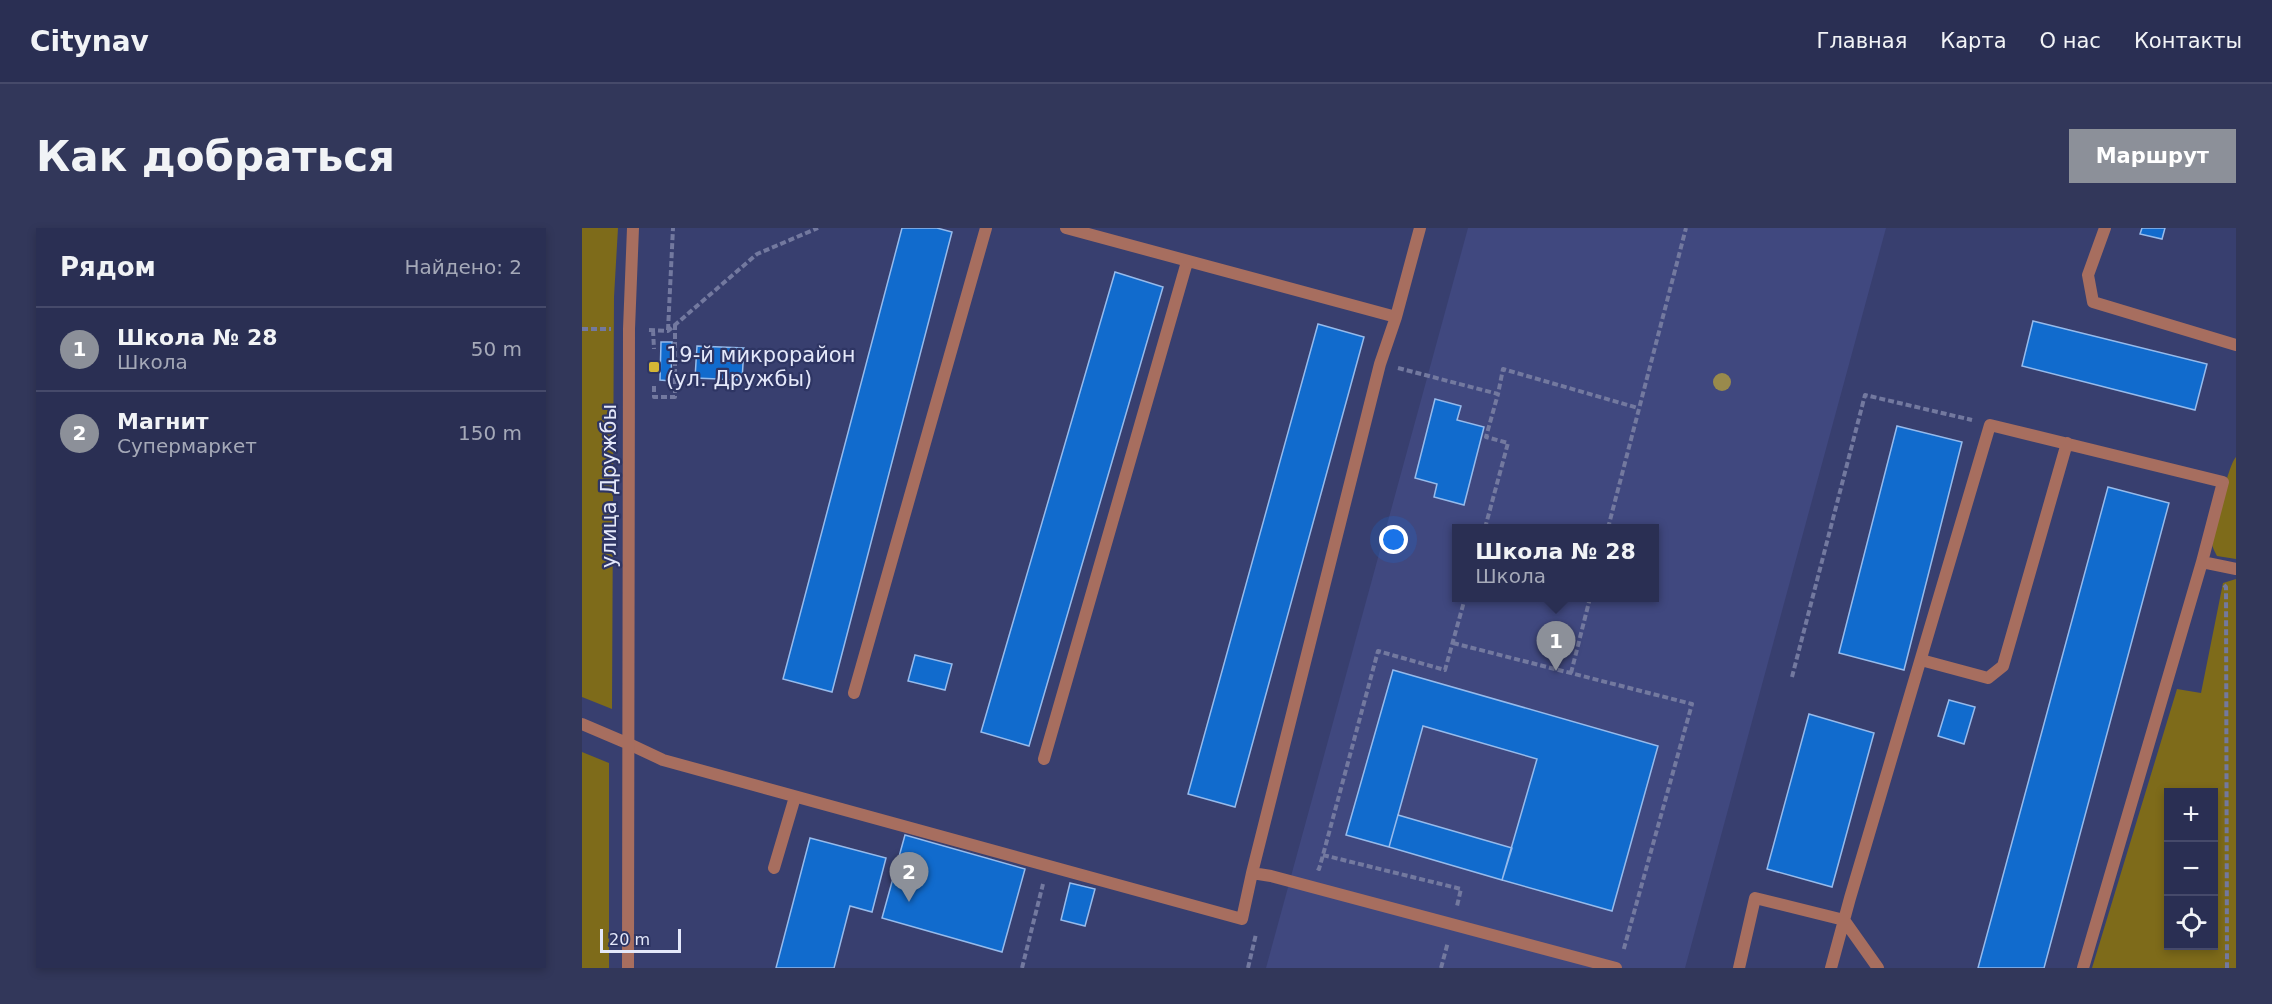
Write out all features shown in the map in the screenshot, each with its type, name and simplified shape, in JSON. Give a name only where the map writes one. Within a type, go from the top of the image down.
[{"type":"street","name":"улица Дружбы","points":[[628,968],[628,348],[633,228]]},
{"type":"street","points":[[854,693],[986,228]]},
{"type":"street","points":[[1066,228],[1396,317]]},
{"type":"street","points":[[582,724],[663,760],[1242,919],[1380,364],[1396,317],[1420,228]]},
{"type":"street","points":[[2105,228],[2088,274],[2093,302],[2236,345]]},
{"type":"street","points":[[1044,759],[1188,262]]},
{"type":"street","points":[[1831,968],[1990,425],[2223,482],[2202,562],[2083,968]]},
{"type":"street","points":[[1921,660],[1988,678],[2003,666],[2067,443]]},
{"type":"street","points":[[2202,562],[2236,569]]},
{"type":"street","points":[[774,868],[795,797]]},
{"type":"street","points":[[1252,873],[1619,962]]},
{"type":"street","points":[[1738,968],[1755,898],[1844,920],[1878,968]]},
{"type":"path","points":[[673,228],[668,331],[757,254],[818,228]]},
{"type":"path","points":[[1609,524],[1686,228]]},
{"type":"path","points":[[654,386],[654,397],[675,397],[675,324]]},
{"type":"path","points":[[653,330],[654,349]]},
{"type":"path","points":[[1380,364],[1498,394]]},
{"type":"path","points":[[1486,524],[1508,443],[1486,437],[1503,369],[1638,408]]},
{"type":"path","points":[[1792,677],[1865,395],[1990,425]]},
{"type":"path","points":[[2202,562],[2226,587],[2227,968]]},
{"type":"path","points":[[1308,866],[1319,869],[1378,651],[1445,670],[1465,602]]},
{"type":"path","points":[[1571,673],[1589,602]]},
{"type":"path","points":[[1453,643],[1692,704],[1619,962]]},
{"type":"path","points":[[1022,968],[1047,866]]},
{"type":"shaded area","points":[[582,228],[618,228],[614,297],[612,709],[582,697]]},
{"type":"shaded area","points":[[1468,228],[1886,228],[1685,968],[1266,968]]},
{"type":"shaded area","points":[[2236,457],[2236,559],[2217,556],[2212,543],[2221,498]]},
{"type":"shaded area","points":[[2236,579],[2236,968],[2092,968],[2177,689],[2201,693],[2223,583]]},
{"type":"shaded area","points":[[582,752],[609,763],[609,968],[582,968]]},
{"type":"building","points":[[902,228],[937,228],[952,232],[832,692],[783,679]]},
{"type":"building","points":[[2142,228],[2165,228],[2162,239],[2140,234]]},
{"type":"building","points":[[1115,272],[1163,287],[1029,746],[981,732]]},
{"type":"building","points":[[2033,321],[2207,364],[2195,410],[2022,366]]},
{"type":"building","points":[[1318,324],[1364,337],[1235,807],[1188,794]]},
{"type":"building","points":[[661,342],[672,342],[671,381],[660,380]]},
{"type":"building","points":[[697,346],[744,348],[742,380],[695,378]]},
{"type":"building","points":[[1435,399],[1461,406],[1457,420],[1484,427],[1464,505],[1434,497],[1437,484],[1415,478]]},
{"type":"building","points":[[1897,426],[1962,442],[1904,670],[1839,653]]},
{"type":"building","points":[[2108,487],[2169,503],[2044,968],[1978,968]]},
{"type":"building","points":[[915,655],[952,664],[945,690],[908,681]]},
{"type":"building","points":[[1393,670],[1658,746],[1612,911],[1502,880],[1537,759],[1423,726],[1389,847],[1346,835]]},
{"type":"building","points":[[1949,700],[1975,707],[1964,744],[1938,736]]},
{"type":"building","points":[[1809,714],[1874,733],[1832,887],[1767,869]]},
{"type":"building","points":[[1398,815],[1512,848],[1502,880],[1389,847]]},
{"type":"building","points":[[905,835],[1025,869],[1002,952],[882,918]]},
{"type":"building","points":[[810,838],[886,858],[872,912],[850,906],[834,968],[776,968]]},
{"type":"building","points":[[1070,883],[1095,889],[1085,926],[1061,920]]},
{"type":"place","name":"19-й микрорайон (ул. Дружбы)","points":[[654,367]]},
{"type":"place","name":"Школа № 28","points":[[1556,671]]},
{"type":"place","name":"Магнит","points":[[909,902]]}]
